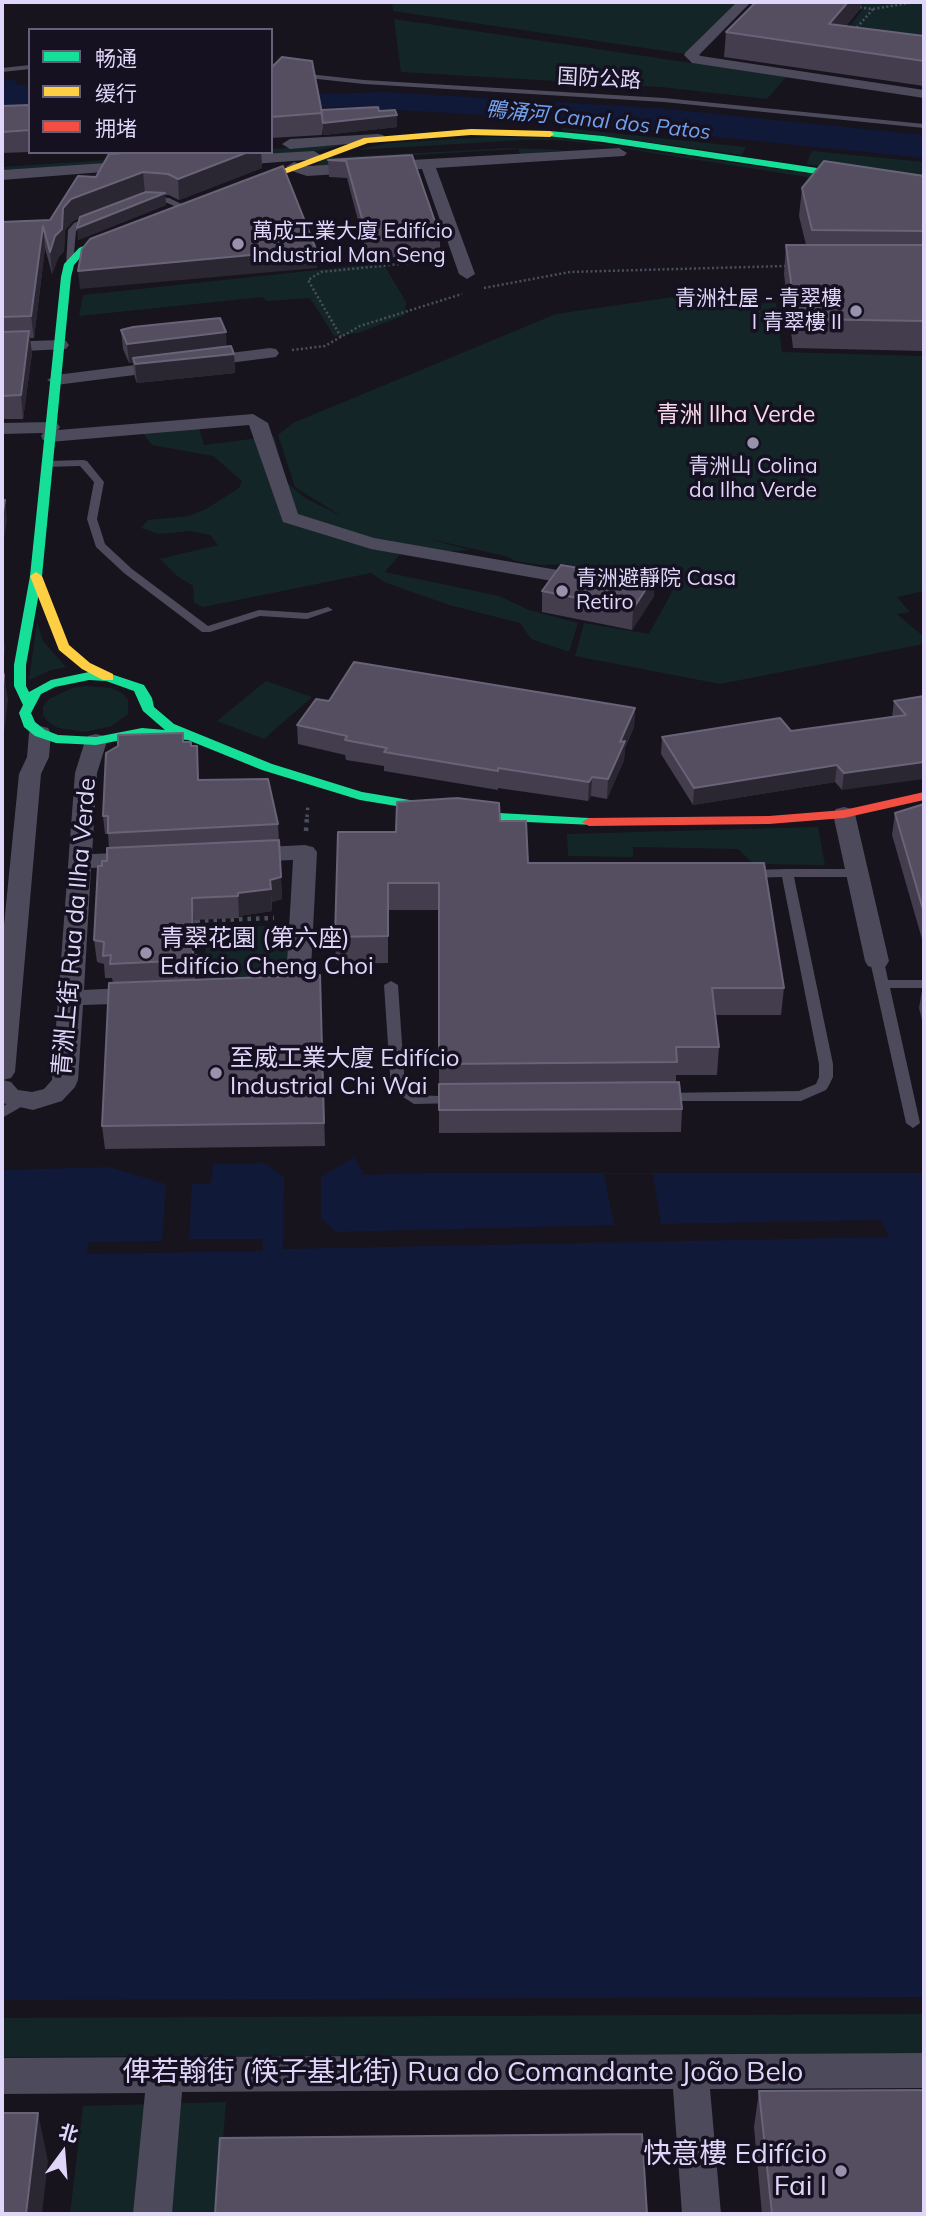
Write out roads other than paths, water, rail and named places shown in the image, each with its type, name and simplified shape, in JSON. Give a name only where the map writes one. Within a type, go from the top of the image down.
[{"type":"main road","points":[[222,194],[378,138],[471,132],[571,136],[924,187]]},
{"type":"main road","points":[[322,156],[532,145],[619,153],[924,199]]},
{"type":"main road","points":[[163,217],[192,206]]},
{"type":"main road","points":[[28,703],[20,686],[20,665],[36,576],[69,264],[82,250],[140,226]]},
{"type":"main road","points":[[36,576],[63,647],[86,666],[108,677]]},
{"type":"main road","points":[[105,738],[131,729],[143,719],[148,708],[146,698],[139,688],[125,681],[89,676],[51,684],[36,692],[28,703],[25,713],[29,724],[40,733],[55,739],[105,738],[142,732],[187,736]]},
{"type":"main road","points":[[148,708],[169,727],[187,736],[360,800],[528,824],[769,820],[844,814],[924,796]]},
{"type":"street","points":[[744,2],[691,55],[697,60],[924,94]]},
{"type":"street","points":[[273,146],[378,138]]},
{"type":"street","points":[[294,167],[307,171],[619,153]]},
{"type":"street","points":[[207,162],[322,156]]},
{"type":"street","points":[[2,164],[151,160],[2,175]]},
{"type":"street","points":[[427,163],[467,274]]},
{"type":"street","points":[[2,347],[60,345]]},
{"type":"street","points":[[56,380],[270,353]]},
{"type":"street","points":[[2,429],[51,432],[253,419],[259,423],[290,518],[371,543],[602,584]]},
{"type":"street","points":[[2,1072],[4,1026],[30,774],[38,757],[40,733]]},
{"type":"street","name":"青洲上街 Rua da Ilha Verde","points":[[2,1088],[10,1097],[28,1101],[53,1095],[64,1083],[86,773],[105,738]]},
{"type":"street","points":[[844,814],[879,973]]},
{"type":"street","points":[[224,856],[305,852],[298,988],[247,990]]},
{"type":"street","points":[[80,861],[158,858]]},
{"type":"street","points":[[71,998],[196,992]]},
{"type":"street","name":"俾若翰街 (筷子基北街) Rua do Comandante João Belo","points":[[2,2076],[924,2070]]},
{"type":"street","points":[[691,2071],[701,2212]]},
{"type":"street","points":[[153,2214],[165,2075]]},
{"type":"lane","points":[[2,70],[28,67]]},
{"type":"lane","name":"国防公路","points":[[273,72],[364,82],[664,100],[924,125]]},
{"type":"lane","points":[[140,200],[166,200],[192,206]]},
{"type":"lane","points":[[69,264],[73,227],[102,215]]},
{"type":"lane","points":[[47,464],[83,463],[99,482],[92,519],[100,545],[128,571],[206,630],[259,613],[307,616],[328,610]]},
{"type":"lane","points":[[648,1098],[801,1096],[821,1087],[826,1077],[826,1064],[787,873]]},
{"type":"lane","points":[[734,874],[857,873]]},
{"type":"lane","points":[[913,1123],[879,973],[924,984]]},
{"type":"lane","points":[[391,985],[398,1089],[414,1099],[468,1100]]},
{"type":"lane","points":[[2,1113],[16,1104],[28,1101]]},
{"type":"water","points":[[16,80],[17,85],[28,85],[28,114],[2,115],[2,81]]},
{"type":"water","name":"鴨涌河 Canal dos Patos","points":[[384,92],[657,108],[924,135],[924,158],[522,117],[344,107],[273,107],[291,95]]},
{"type":"water","points":[[354,1157],[364,1175],[924,1173],[924,1997],[2,2000],[2,1170],[109,1167],[166,1184],[192,1184],[211,1183],[213,1164],[265,1163],[284,1177],[321,1177]]},
{"type":"place","name":"萬成工業大廈 Edifício Industrial Man Seng","points":[[238,244]]},
{"type":"place","name":"青洲社屋 - 青翠樓 I 青翠樓 II","points":[[856,311]]},
{"type":"place","name":"青洲山 Colina da Ilha Verde","points":[[753,443]]},
{"type":"place","name":"青洲避靜院 Casa Retiro","points":[[562,591]]},
{"type":"place","name":"青翠花園 (第六座) Edifício Cheng Choi","points":[[146,953]]},
{"type":"place","name":"至威工業大廈 Edifício Industrial Chi Wai","points":[[216,1073]]},
{"type":"place","name":"快意樓 Edifício Fai I","points":[[841,2171]]},
{"type":"district","name":"青洲 Ilha Verde","points":[[736,415]]}]
